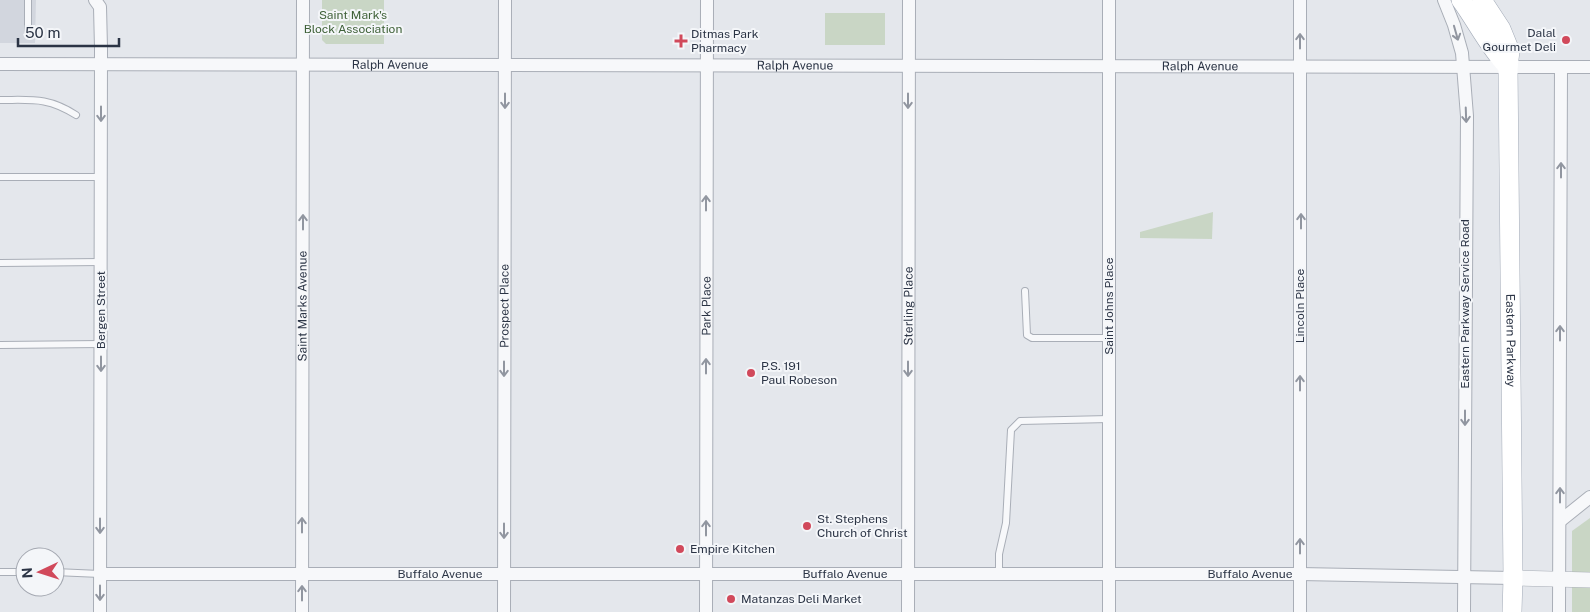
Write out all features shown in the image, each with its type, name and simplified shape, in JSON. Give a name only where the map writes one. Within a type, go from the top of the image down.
[{"type":"main road","points":[[1461,0],[1508,67]]},
{"type":"main road","name":"Eastern Parkway","points":[[1482,0],[1501,29],[1510,51],[1508,67],[1512,612]]},
{"type":"street","name":"Saint Marks Avenue","points":[[302,612],[303,0]]},
{"type":"street","name":"Prospect Place","points":[[504,612],[505,0]]},
{"type":"street","name":"Park Place","points":[[706,612],[707,0]]},
{"type":"street","name":"Sterling Place","points":[[908,612],[909,0]]},
{"type":"street","name":"Saint Johns Place","points":[[1109,0],[1109,612]]},
{"type":"street","name":"Lincoln Place","points":[[1300,0],[1300,612]]},
{"type":"street","name":"Eastern Parkway Service Road","points":[[1444,0],[1462,53],[1467,116],[1464,612]]},
{"type":"street","name":"Bergen Street","points":[[100,2],[102,65],[100,612]]},
{"type":"street","name":"Ralph Avenue","points":[[0,64],[1590,67]]},
{"type":"street","points":[[1560,612],[1561,67]]},
{"type":"street","points":[[1560,521],[1590,497]]},
{"type":"street","name":"Buffalo Avenue","points":[[100,574],[1300,574],[1590,580]]},
{"type":"lane","points":[[28,0],[28,31]]},
{"type":"lane","points":[[0,100],[46,100],[64,107],[76,115]]},
{"type":"lane","points":[[0,177],[101,177]]},
{"type":"lane","points":[[0,263],[101,262]]},
{"type":"lane","points":[[1025,291],[1027,335],[1032,338],[1109,338]]},
{"type":"lane","points":[[0,345],[101,344]]},
{"type":"lane","points":[[999,574],[999,554],[1006,523],[1011,430],[1020,421],[1110,419]]},
{"type":"lane","points":[[0,572],[15,572]]},
{"type":"lane","points":[[65,572],[100,574]]},
{"type":"shaded area","points":[[0,0],[36,0],[35,43],[0,43]]},
{"type":"green space","name":"Saint Mark's Block Association","points":[[322,0],[384,0],[384,44],[326,44],[322,40]]},
{"type":"green space","points":[[825,13],[885,13],[885,45],[825,45]]},
{"type":"green space","points":[[1213,212],[1212,239],[1140,238],[1140,232]]},
{"type":"green space","points":[[1590,518],[1590,612],[1572,612],[1572,531]]},
{"type":"place","name":"Dalal Gourmet Deli","points":[[1566,40]]},
{"type":"place","name":"Ditmas Park Pharmacy","points":[[681,41]]},
{"type":"place","name":"P.S. 191 Paul Robeson","points":[[751,373]]},
{"type":"place","name":"St. Stephens Church of Christ","points":[[807,526]]},
{"type":"place","name":"Empire Kitchen","points":[[680,549]]},
{"type":"place","name":"Matanzas Deli Market","points":[[731,599]]}]
